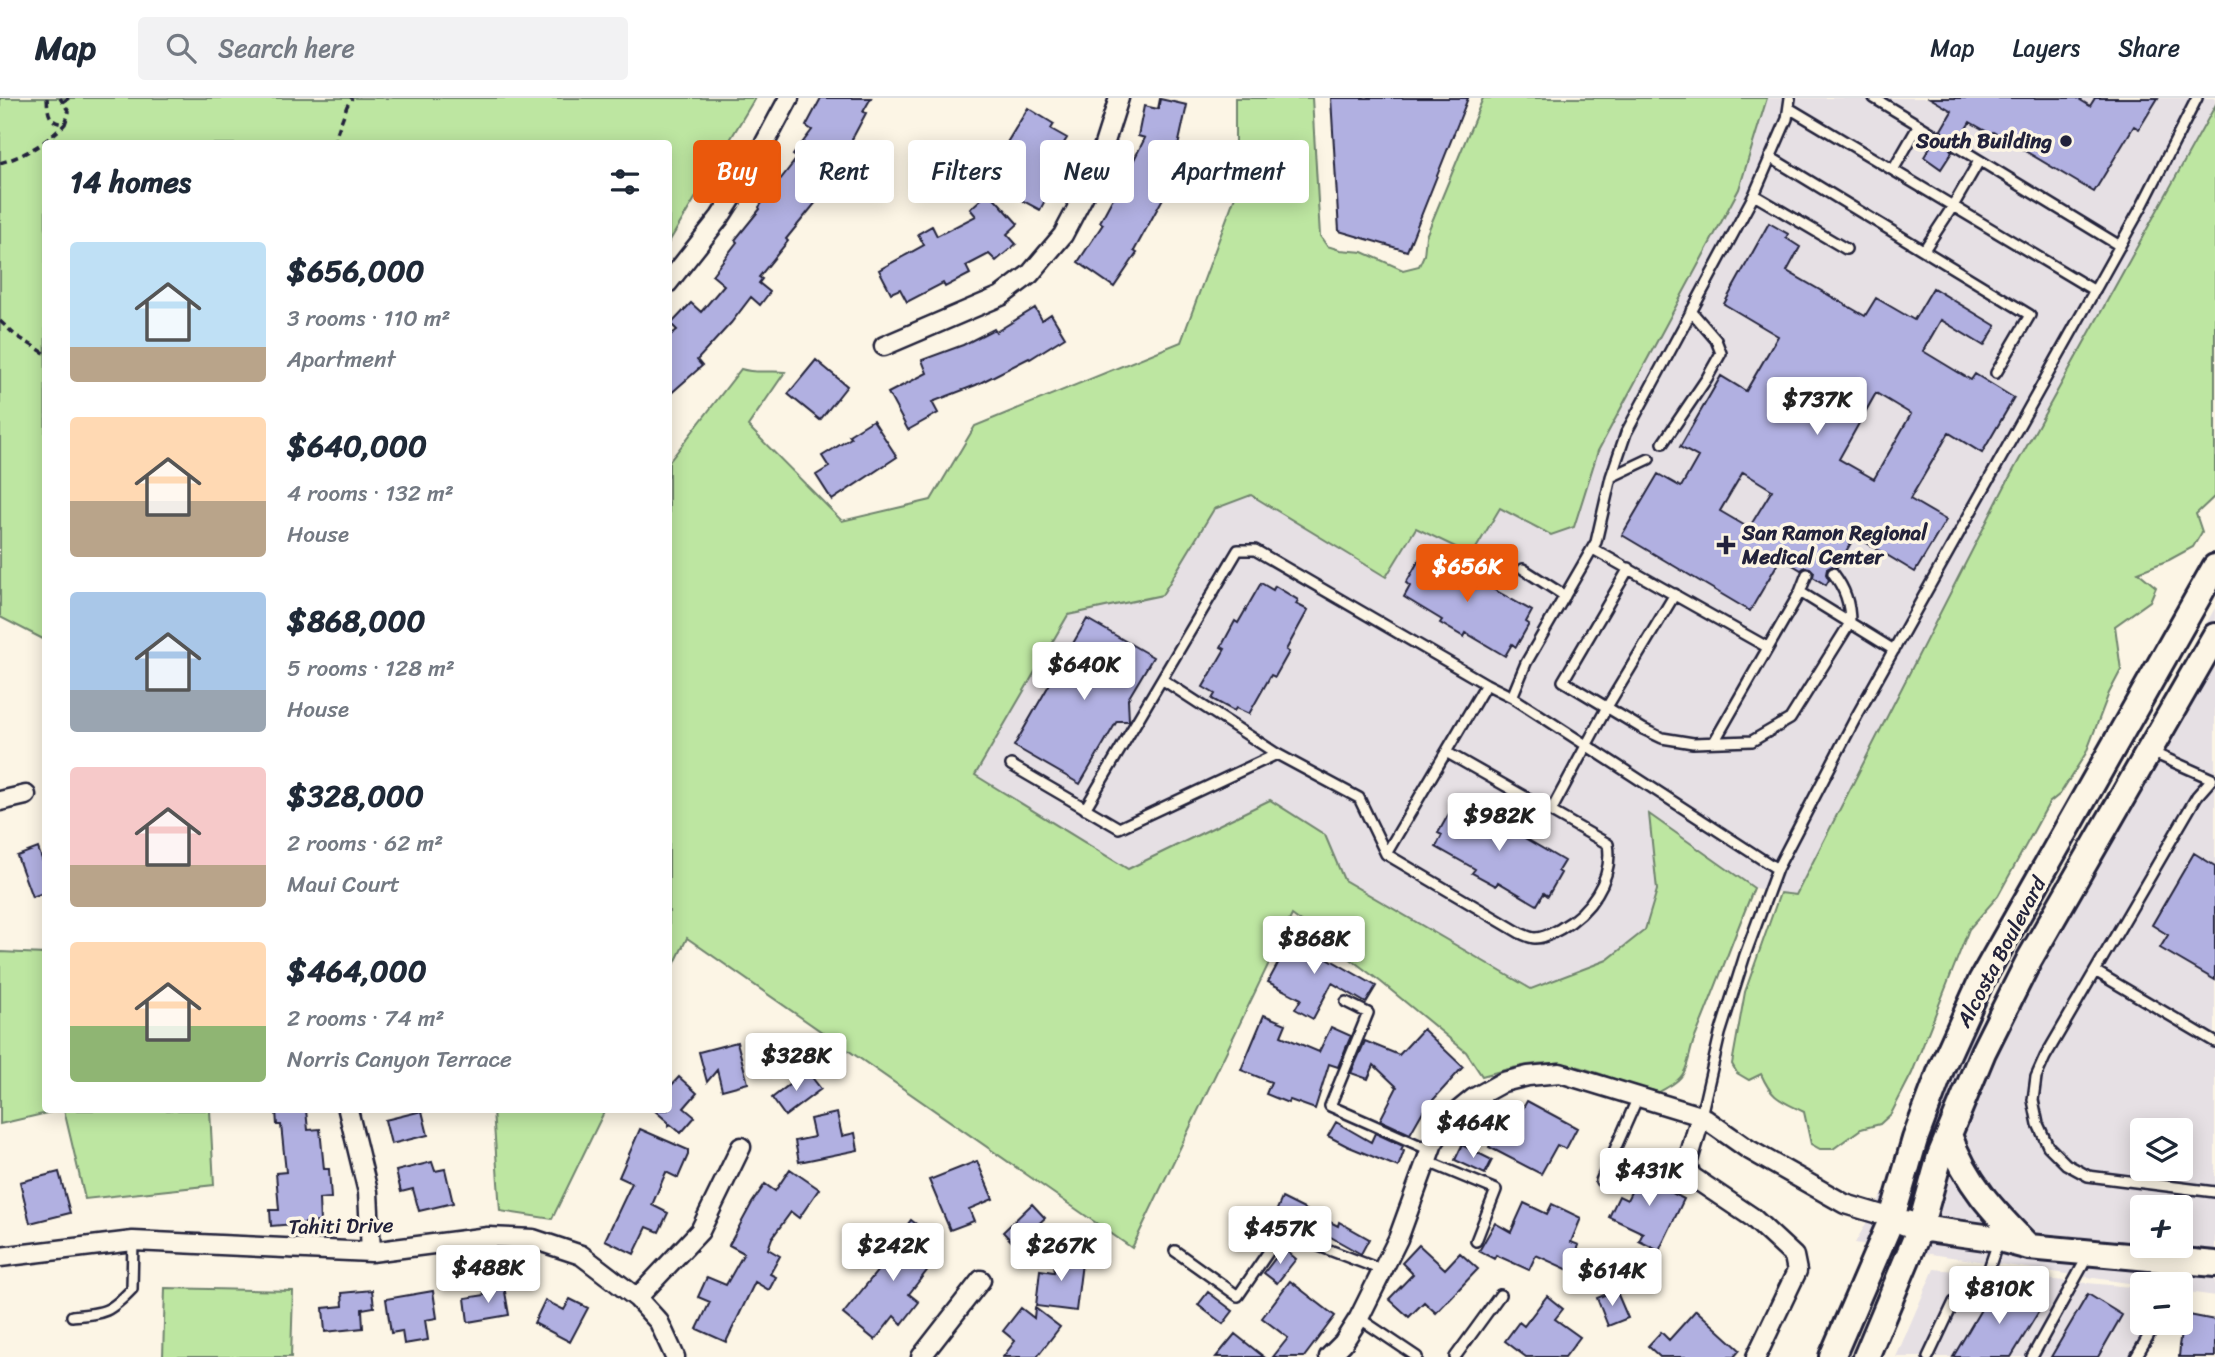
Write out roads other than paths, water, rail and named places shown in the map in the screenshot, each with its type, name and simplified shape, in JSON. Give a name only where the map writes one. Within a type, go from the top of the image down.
[{"type":"main road","name":"Alcosta Boulevard","points":[[1832,1357],[1892,1218],[1919,1127],[1942,1067],[1981,981],[2215,567]]},
{"type":"main road","name":"Alcosta Boulevard","points":[[1866,1357],[1920,1228],[1940,1156],[1983,1052],[2029,960],[2215,636]]},
{"type":"main road","points":[[1949,1135],[1955,1153],[1978,1193],[2029,1247]]},
{"type":"main road","points":[[1892,1218],[1920,1228],[1999,1239],[2029,1247],[2203,1262]]},
{"type":"street","points":[[672,278],[720,217],[752,167],[789,98]]},
{"type":"street","points":[[884,346],[1002,296],[1030,274],[1063,235],[1094,176],[1119,98]]},
{"type":"street","points":[[0,801],[26,795]]},
{"type":"street","points":[[1329,1357],[1343,1343],[1359,1318],[1398,1239],[1433,1143],[1452,1116],[1474,1098],[1503,1082],[1560,1073],[1701,1116],[1748,1149],[1845,1204],[1892,1218]]},
{"type":"street","points":[[349,1113],[368,1192],[371,1252]]},
{"type":"street","points":[[1701,1116],[1687,1164],[1690,1176],[1752,1217],[1794,1256],[1797,1271],[1756,1357]]},
{"type":"street","points":[[637,1298],[700,1231],[741,1147]]},
{"type":"street","name":"Tahiti Drive","points":[[0,1257],[133,1241],[371,1252],[488,1237],[533,1240],[580,1255],[637,1298],[659,1322],[675,1357]]},
{"type":"street","points":[[921,1357],[981,1280]]},
{"type":"lane","points":[[1874,98],[1937,136]]},
{"type":"lane","points":[[1701,1116],[1720,1034],[1777,869],[1894,650],[2142,206],[2197,98]]},
{"type":"lane","points":[[1512,697],[1526,663],[1597,542],[1611,477],[1626,433],[1754,195],[1787,119],[1789,103],[1893,170],[2095,290]]},
{"type":"lane","points":[[1893,170],[1919,125]]},
{"type":"lane","points":[[1956,146],[2120,246]]},
{"type":"lane","points":[[1770,157],[2030,315],[1996,373]]},
{"type":"lane","points":[[1924,250],[1979,160]]},
{"type":"lane","points":[[1754,195],[1846,249]]},
{"type":"lane","points":[[1662,443],[1707,379],[1721,354],[1716,340],[1691,311]]},
{"type":"lane","points":[[1611,477],[1648,459]]},
{"type":"lane","points":[[1085,809],[1238,550],[1244,549],[1255,550],[1512,697],[1777,869]]},
{"type":"lane","points":[[1593,549],[1767,647]]},
{"type":"lane","points":[[1629,568],[1563,681],[1643,729],[1662,738],[1693,743],[1752,741],[1790,719],[1850,623],[1850,608],[1844,588],[1833,573]]},
{"type":"lane","points":[[1523,569],[1565,596]]},
{"type":"lane","points":[[1714,742],[1800,592],[1807,573]]},
{"type":"lane","points":[[1800,592],[1894,650]]},
{"type":"lane","points":[[1551,811],[1607,707],[1675,594]]},
{"type":"lane","points":[[1163,680],[1277,754],[1359,798],[1385,854],[1520,933],[1533,938],[1544,937],[1577,919],[1604,885],[1610,854],[1608,844],[1446,752]]},
{"type":"lane","points":[[1385,854],[1486,684]]},
{"type":"lane","points":[[2149,751],[2214,778],[2197,796],[2095,971],[2036,1077],[2033,1101],[2038,1124],[2048,1146],[2066,1164],[2088,1177],[2215,1192]]},
{"type":"lane","points":[[1011,765],[1119,828],[1277,754]]},
{"type":"lane","points":[[2095,971],[2215,1042]]},
{"type":"lane","points":[[1346,1002],[1368,1013],[1330,1105],[1496,1190],[1476,1241]]},
{"type":"lane","points":[[1601,1181],[1638,1097]]},
{"type":"lane","points":[[1175,1251],[1238,1296],[1282,1232],[1382,1270]]},
{"type":"lane","points":[[1927,1357],[1954,1302],[1982,1289],[1999,1239]]},
{"type":"lane","points":[[72,1316],[100,1313],[116,1306],[132,1289],[133,1241]]},
{"type":"lane","points":[[2032,1357],[2089,1252]]},
{"type":"lane","points":[[1455,1357],[1500,1295]]},
{"type":"lane","points":[[1359,1318],[1417,1357]]},
{"type":"lane","points":[[2136,1357],[2148,1335]]},
{"type":"place","name":"South Building","points":[[2066,141]]},
{"type":"place","name":"San Ramon Regional Medical Center","points":[[1726,545]]}]
